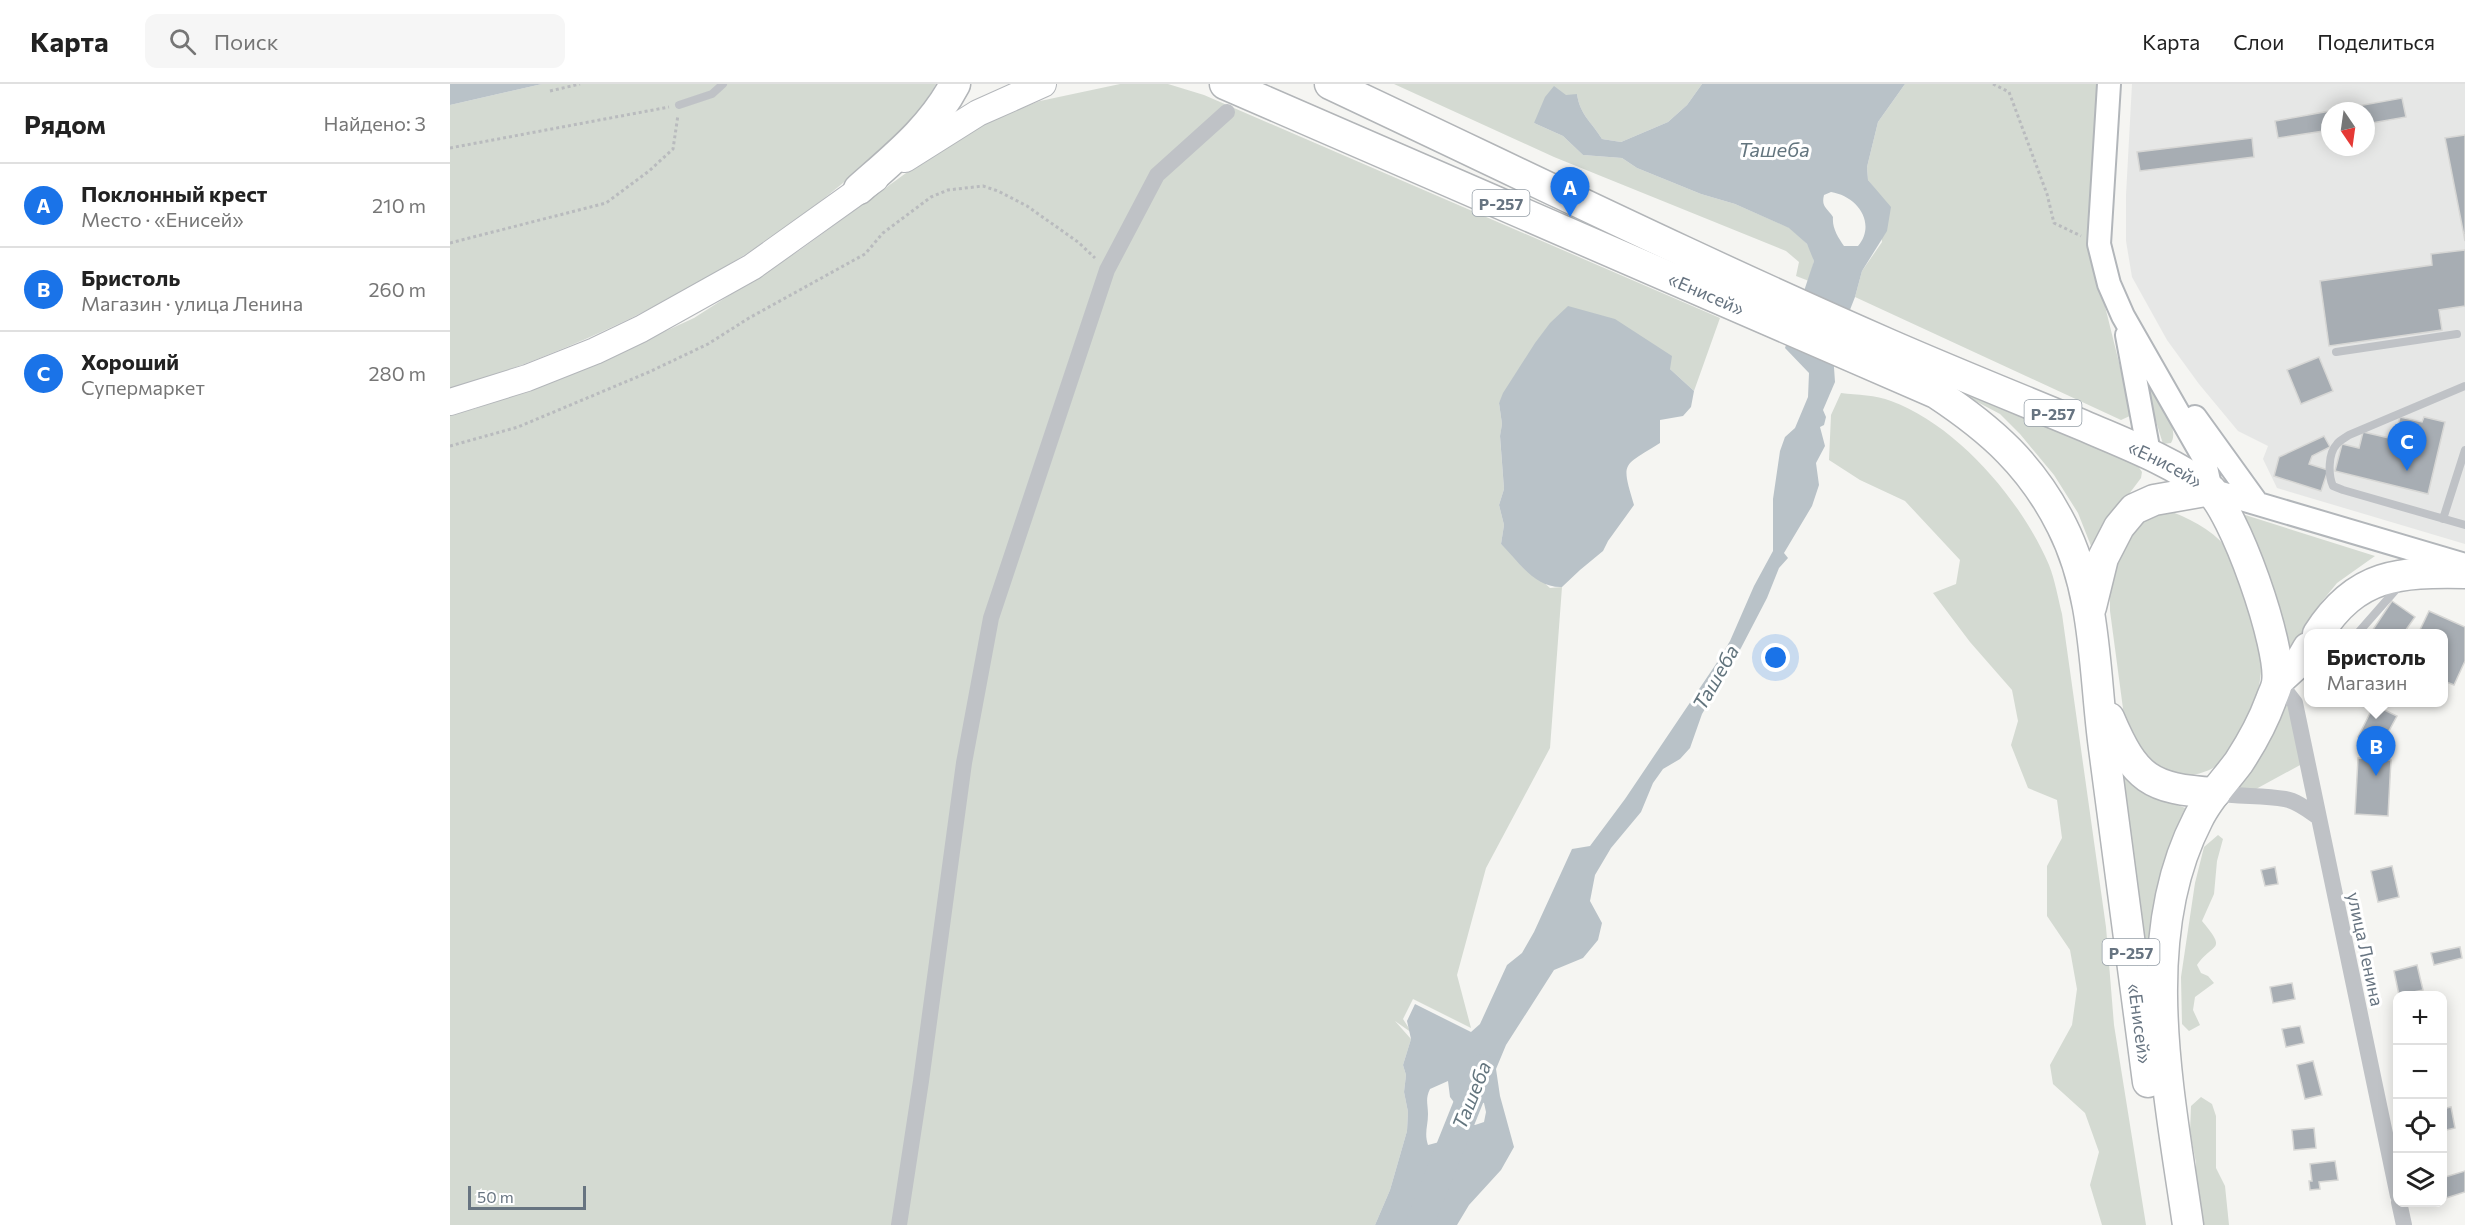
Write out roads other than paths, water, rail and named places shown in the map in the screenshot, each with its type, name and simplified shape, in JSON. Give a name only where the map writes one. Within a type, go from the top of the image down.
[{"type":"highway","points":[[859,189],[910,144],[933,119],[955,84]]},
{"type":"highway","name":"«Енисей»","points":[[1330,84],[1764,303],[1886,357],[2149,453],[2211,490],[2247,560],[2260,593],[2273,645],[2278,681],[2264,720],[2252,742],[2198,818],[2181,861],[2168,916],[2162,1008],[2164,1054],[2188,1225]]},
{"type":"highway","name":"«Енисей»","points":[[1226,98],[1764,303]]},
{"type":"highway","name":"«Енисей»","points":[[1886,357],[1974,418],[2002,442],[2045,494],[2063,528],[2079,569],[2090,610],[2106,770],[2167,1225]]},
{"type":"highway","name":"«Енисей»","points":[[2090,610],[2103,558],[2119,527],[2134,509],[2154,500],[2211,490]]},
{"type":"highway","points":[[2321,629],[2341,602],[2358,590],[2380,580],[2410,574],[2465,573]]},
{"type":"highway","points":[[2278,681],[2304,658]]},
{"type":"highway","name":"«Енисей»","points":[[2097,678],[2115,731],[2135,767],[2147,779],[2170,788],[2215,793]]},
{"type":"main road","points":[[450,402],[526,378],[595,351],[641,329],[752,267],[859,189],[978,113],[1043,84]]},
{"type":"street","points":[[2109,84],[2099,244],[2109,284],[2123,316],[2204,458],[2211,490],[2465,565]]},
{"type":"street","points":[[899,1225],[923,1069],[964,763],[991,618],[1107,270],[1157,175],[1226,98]]},
{"type":"street","points":[[2123,316],[2149,453]]},
{"type":"street","points":[[2123,316],[2257,503]]},
{"type":"street","name":"улица Ленина","points":[[2278,681],[2295,703],[2393,1177]]},
{"type":"street","points":[[2215,793],[2235,797],[2287,799],[2303,806],[2318,817]]},
{"type":"street","points":[[2400,1207],[2404,1225]]},
{"type":"lane","points":[[679,105],[712,94],[723,84]]},
{"type":"lane","points":[[2336,352],[2457,334]]},
{"type":"lane","points":[[2465,386],[2349,435],[2337,443],[2333,450],[2329,476],[2333,486],[2465,525]]},
{"type":"lane","points":[[2443,519],[2465,450]]},
{"type":"lane","points":[[2361,629],[2410,574]]},
{"type":"water","points":[[450,84],[542,84],[450,105]]},
{"type":"water","points":[[1702,84],[1905,84],[1878,122],[1867,167],[1868,180],[1891,207],[1887,231],[1862,271],[1855,297],[1833,353],[1835,382],[1823,410],[1826,417],[1824,425],[1820,427],[1825,446],[1816,463],[1819,485],[1812,506],[1784,553],[1788,558],[1779,568],[1767,598],[1741,648],[1702,714],[1690,748],[1680,759],[1663,769],[1653,783],[1641,812],[1611,848],[1595,875],[1590,901],[1602,923],[1598,940],[1583,958],[1554,970],[1506,1045],[1496,1069],[1500,1096],[1514,1147],[1501,1170],[1469,1205],[1457,1225],[1375,1225],[1390,1190],[1407,1131],[1408,1112],[1404,1092],[1406,1075],[1403,1065],[1411,1039],[1407,1021],[1415,1004],[1471,1032],[1480,1024],[1507,965],[1522,953],[1534,932],[1572,849],[1590,846],[1625,799],[1730,641],[1754,586],[1773,551],[1773,499],[1780,451],[1785,437],[1795,428],[1808,397],[1809,373],[1785,348],[1814,261],[1807,244],[1789,228],[1735,204],[1701,194],[1637,168],[1622,158],[1583,155],[1563,136],[1534,123],[1545,97],[1554,86],[1566,95],[1577,94],[1583,113],[1602,139],[1621,142],[1668,122],[1687,105]],"holes":[[[1831,192],[1849,199],[1861,212],[1865,220],[1865,228],[1858,246],[1844,246],[1838,236],[1833,225],[1833,217],[1823,202],[1824,195]],[[1448,1081],[1450,1097],[1456,1105],[1474,1100],[1484,1103],[1486,1112],[1484,1122],[1475,1125],[1465,1123],[1457,1140],[1428,1145],[1426,1133],[1428,1093],[1430,1089]]]},
{"type":"water","points":[[1568,306],[1615,319],[1672,356],[1670,369],[1694,391],[1691,407],[1683,416],[1660,420],[1660,443],[1638,457],[1628,467],[1627,480],[1634,505],[1603,551],[1562,587],[1552,586],[1536,579],[1501,544],[1504,525],[1499,505],[1504,489],[1499,403],[1535,343],[1550,323]]},
{"type":"waterway","name":"Ташеба","points":[[1419,1225],[1482,1068]]},
{"type":"place","name":"Поклонный крест","points":[[1570,217]]},
{"type":"place","name":"Хороший","points":[[2407,471]]},
{"type":"place","name":"Бристоль","points":[[2376,776]]}]
